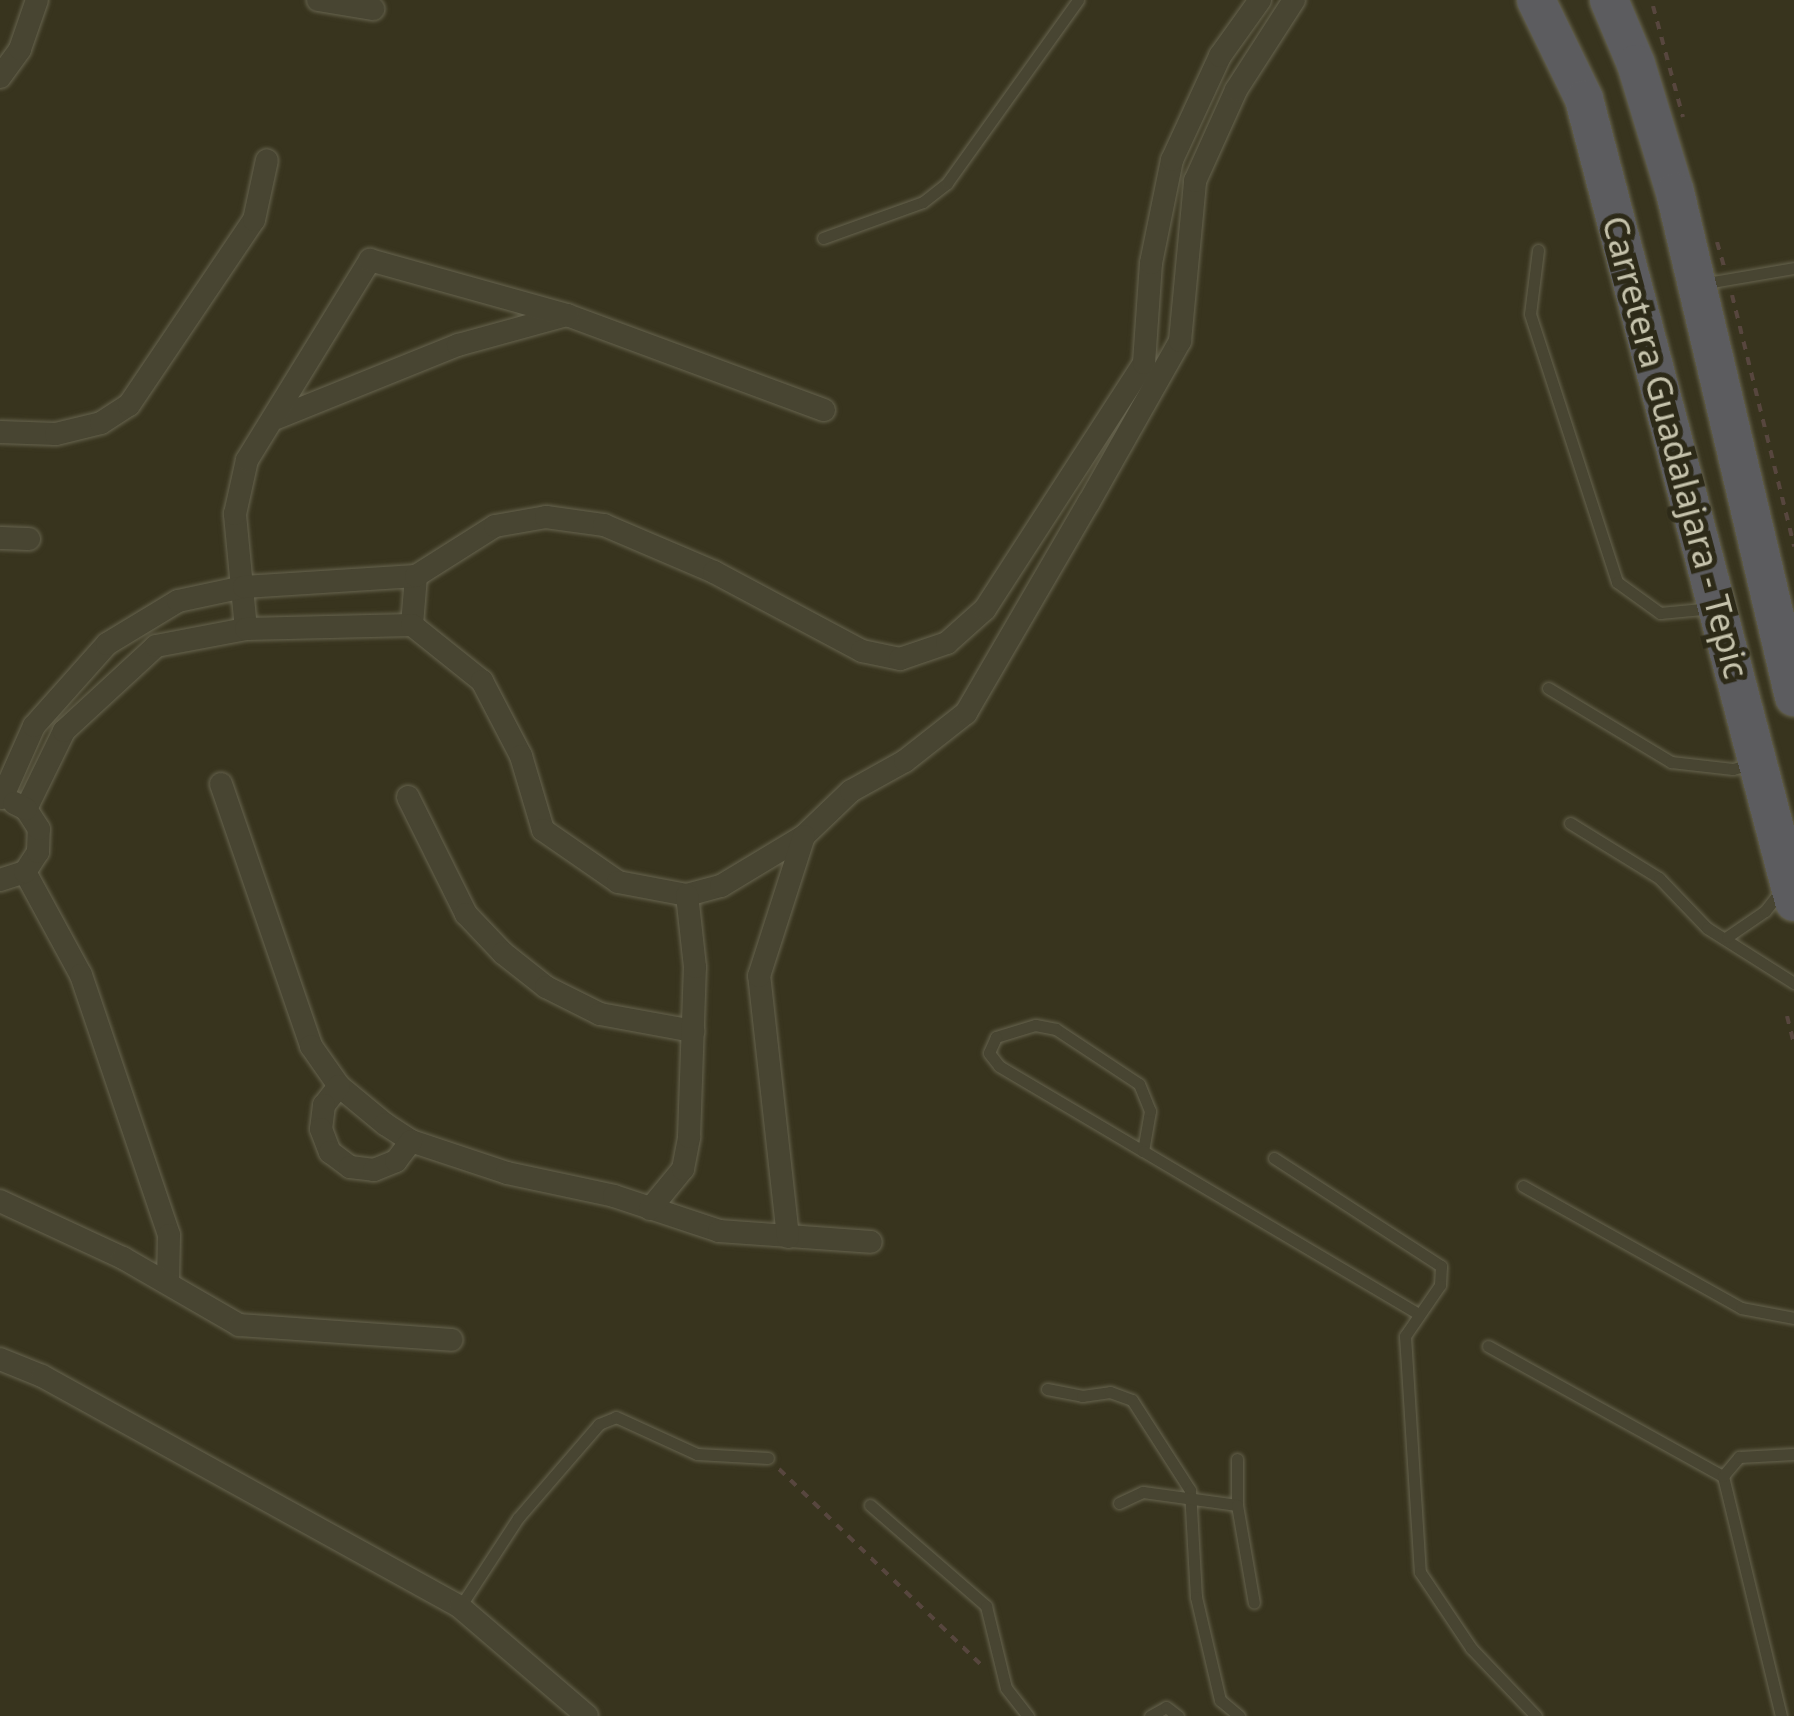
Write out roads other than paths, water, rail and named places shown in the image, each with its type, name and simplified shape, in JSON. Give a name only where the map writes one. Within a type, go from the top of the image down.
[{"type":"highway","name":"Carretera Guadalajara - Tepic","points":[[1536,0],[1584,99],[1792,892]]},
{"type":"highway","name":"Carretera Guadalajara - Tepic","points":[[1609,0],[1642,82],[1697,285],[1794,697]]},
{"type":"street","points":[[0,78],[27,33],[37,0]]},
{"type":"street","points":[[318,0],[373,9]]},
{"type":"street","points":[[0,880],[25,872],[38,852],[39,829],[26,809],[1,798],[34,726],[107,644],[178,600],[244,587],[416,576],[496,526],[546,517],[604,525],[714,572],[862,651],[900,659],[947,642],[985,609],[1144,363],[1158,232],[1172,160],[1220,56],[1260,0]]},
{"type":"street","points":[[26,809],[64,731],[156,646],[246,629],[412,625],[482,681],[520,756],[543,830],[618,882],[686,895],[721,886],[804,836],[851,791],[905,761],[966,713],[1180,341],[1194,181],[1248,70],[1294,0]]},
{"type":"street","points":[[1220,56],[1248,70]]},
{"type":"street","points":[[0,432],[56,434],[101,423],[129,405],[254,220],[267,160]]},
{"type":"street","points":[[1158,232],[1188,238]]},
{"type":"street","points":[[246,629],[236,514],[247,460],[277,418],[370,260],[567,315],[824,410]]},
{"type":"street","points":[[277,418],[458,344],[567,315]]},
{"type":"street","points":[[1148,316],[1182,320]]},
{"type":"street","points":[[1062,489],[1089,502]]},
{"type":"street","points":[[0,538],[29,538]]},
{"type":"street","points":[[412,625],[416,576]]},
{"type":"street","points":[[221,784],[310,1046],[339,1086],[411,1141],[507,1174],[650,1209],[719,1231],[871,1242]]},
{"type":"street","points":[[408,797],[466,914],[503,953],[546,987],[600,1014],[693,1031]]},
{"type":"street","points":[[788,1237],[759,976],[804,836]]},
{"type":"street","points":[[25,872],[81,975],[169,1235],[168,1281]]},
{"type":"street","points":[[650,1209],[683,1169],[695,966],[686,895]]},
{"type":"street","points":[[339,1086],[324,1105],[320,1129],[330,1152],[350,1167],[374,1170],[396,1161],[411,1141]]},
{"type":"street","points":[[0,1201],[168,1281],[239,1325],[451,1340]]},
{"type":"street","points":[[0,1359],[42,1376],[460,1607],[588,1716]]},
{"type":"lane","points":[[822,238],[922,202],[947,183],[1078,0]]},
{"type":"lane","points":[[1538,250],[1530,314],[1617,582],[1660,613],[1718,607]]},
{"type":"lane","points":[[1697,285],[1794,268]]},
{"type":"lane","points":[[1548,688],[1671,762],[1733,770],[1758,762]]},
{"type":"lane","points":[[1570,823],[1659,878],[1692,916],[1727,937],[1743,954],[1794,983]]},
{"type":"lane","points":[[1727,937],[1792,892]]},
{"type":"lane","points":[[1143,1151],[1150,1111],[1139,1084],[1056,1029],[1035,1025],[996,1036],[988,1053],[999,1066],[1417,1313]]},
{"type":"lane","points":[[1274,1158],[1441,1266],[1440,1285],[1417,1313],[1405,1336],[1420,1572],[1470,1648],[1536,1716]]},
{"type":"lane","points":[[1524,1186],[1741,1308],[1794,1318]]},
{"type":"lane","points":[[1488,1346],[1722,1476],[1780,1716]]},
{"type":"lane","points":[[1047,1389],[1082,1396],[1110,1392],[1132,1400],[1194,1502],[1196,1597],[1220,1700],[1239,1716]]},
{"type":"lane","points":[[460,1607],[518,1518],[599,1424],[616,1417],[697,1454],[768,1458]]},
{"type":"lane","points":[[1722,1476],[1739,1456],[1794,1454]]},
{"type":"lane","points":[[1237,1458],[1237,1504],[1254,1603]]},
{"type":"lane","points":[[1119,1503],[1143,1492],[1194,1502],[1237,1504]]},
{"type":"lane","points":[[870,1505],[986,1606],[1006,1688],[1028,1716]]},
{"type":"lane","points":[[1150,1716],[1166,1707],[1178,1716]]}]
